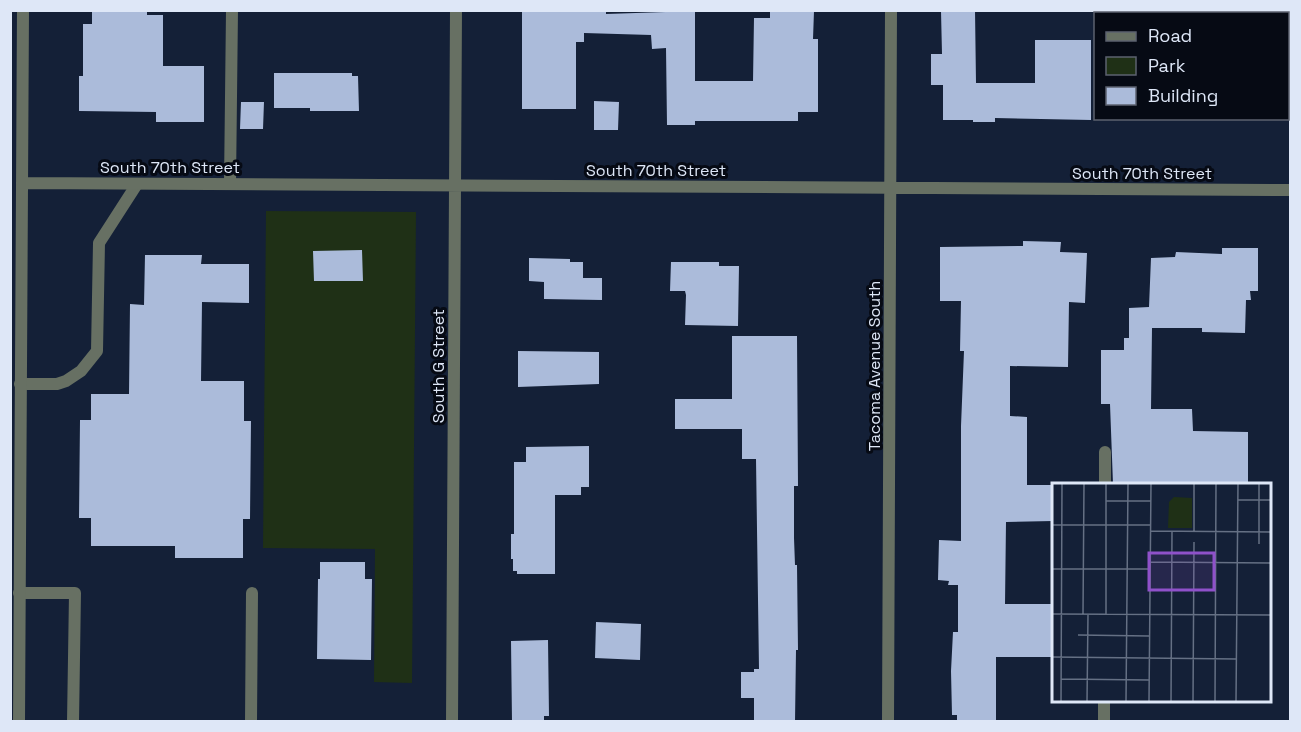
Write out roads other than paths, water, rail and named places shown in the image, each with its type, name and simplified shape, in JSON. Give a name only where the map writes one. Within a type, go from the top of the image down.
[{"type":"street","points":[[19,722],[20,384],[15,327],[22,183],[23,10]]},
{"type":"street","points":[[230,184],[232,10]]},
{"type":"street","name":"South G Street","points":[[452,722],[456,10]]},
{"type":"street","name":"Tacoma Avenue South","points":[[888,722],[891,10]]},
{"type":"street","name":"South 70th Street","points":[[22,183],[1290,190]]},
{"type":"street","points":[[20,384],[57,384],[66,381],[81,371],[97,351],[99,243],[136,184]]},
{"type":"street","points":[[1105,483],[1106,452]]},
{"type":"street","points":[[19,593],[75,593],[74,722]]},
{"type":"street","points":[[252,593],[252,722]]},
{"type":"street","points":[[1104,702],[1104,722]]}]
